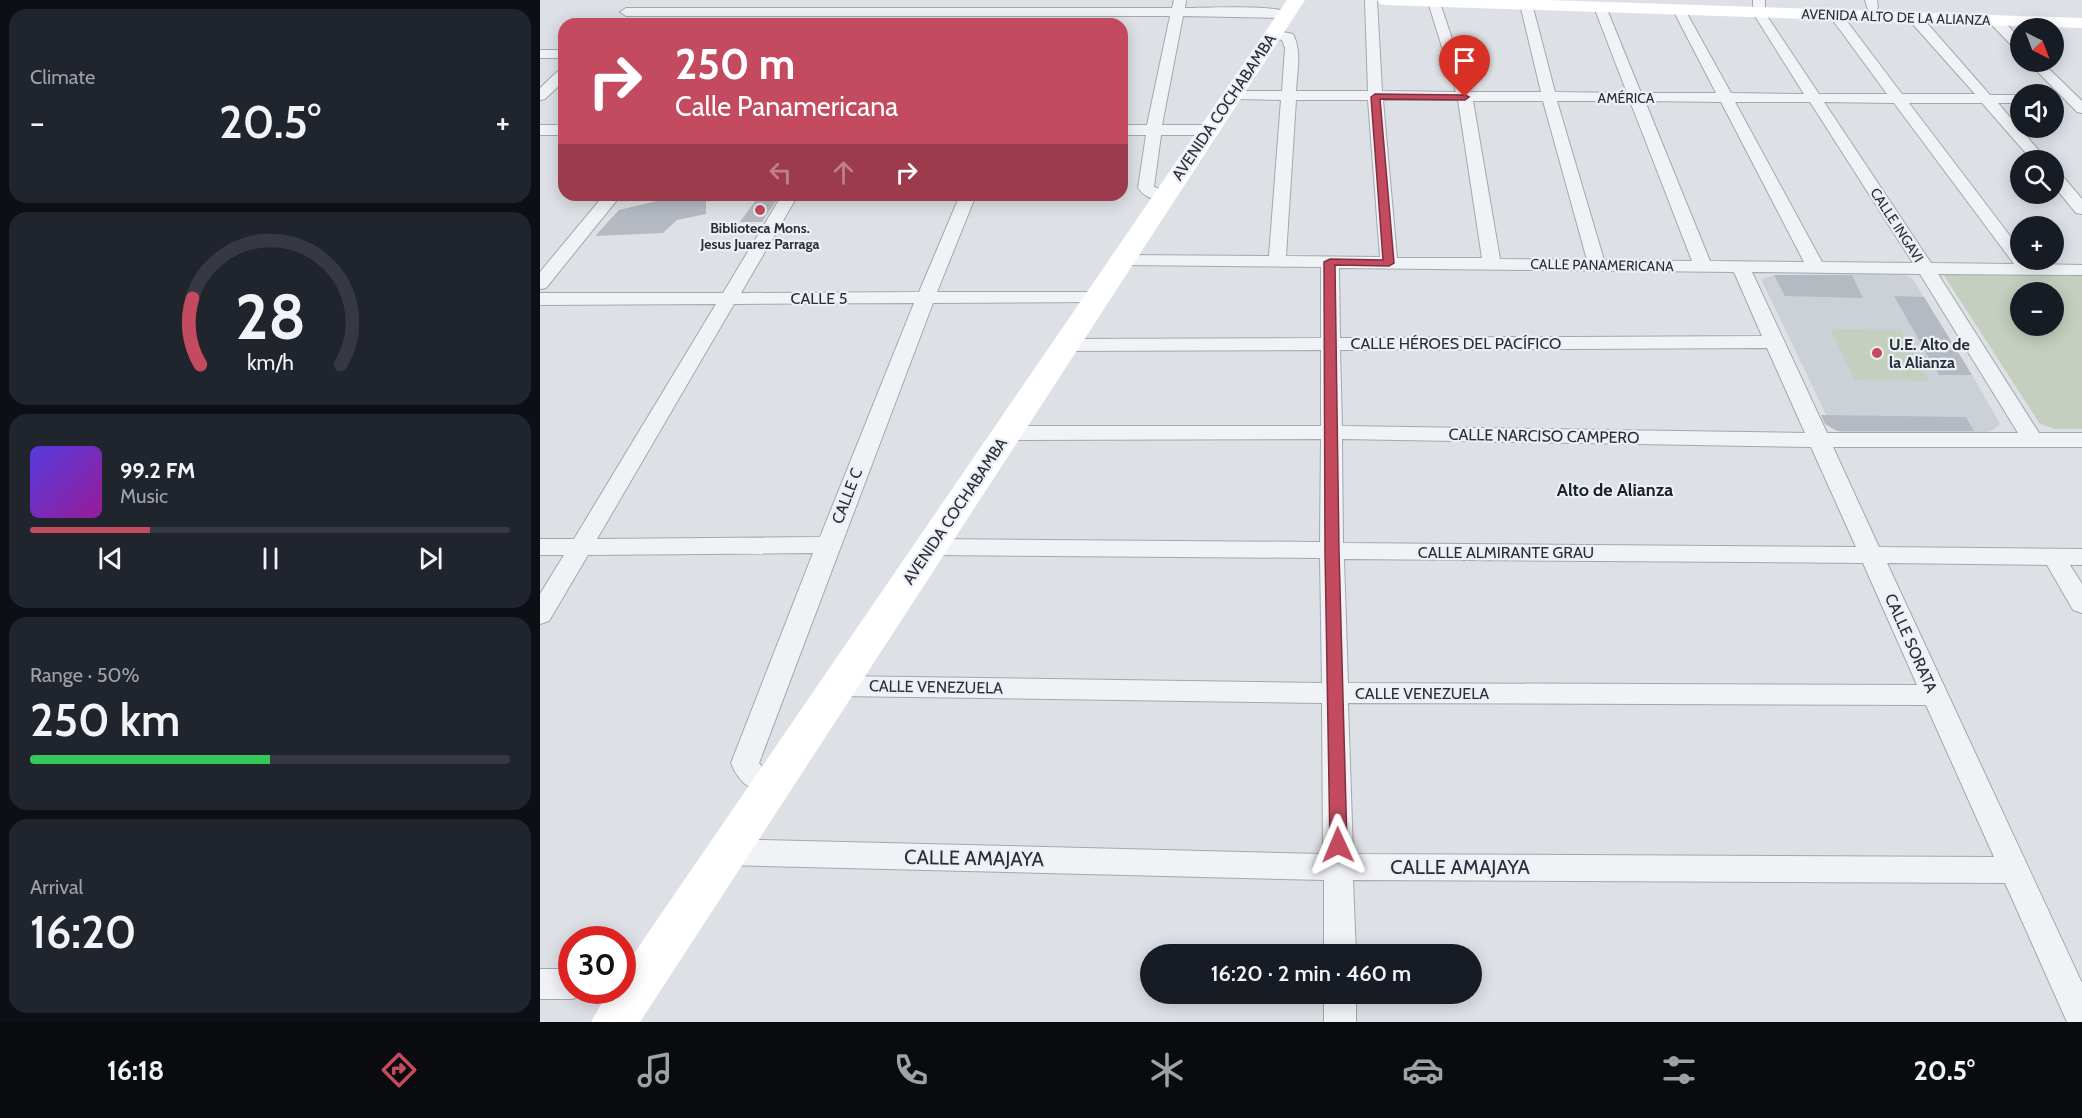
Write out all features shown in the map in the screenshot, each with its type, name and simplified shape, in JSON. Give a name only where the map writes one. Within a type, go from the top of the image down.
[{"type":"street","points":[[620,18],[638,0]]},
{"type":"street","points":[[762,18],[776,0]]},
{"type":"street","points":[[1371,0],[1375,97],[1389,263]]},
{"type":"street","name":"AVENIDA ALTO DE LA ALIANZA","points":[[1386,0],[1524,2],[1600,7],[1871,3],[2080,23]]},
{"type":"street","points":[[1434,2],[1465,97],[1492,264]]},
{"type":"street","points":[[1524,2],[1597,265]]},
{"type":"street","points":[[626,12],[767,12],[908,5],[1038,12],[1178,6],[1285,16],[1292,48],[1276,262]]},
{"type":"street","points":[[900,18],[908,5]]},
{"type":"street","points":[[1682,5],[1725,97],[1816,267]]},
{"type":"street","name":"AVENIDA ALTO DE LA ALIANZA","points":[[1759,5],[1835,15],[2080,23]]},
{"type":"street","name":"CALLE INGAVI","points":[[1759,5],[1812,98],[1925,268],[2032,439]]},
{"type":"street","points":[[1165,195],[1153,194],[1146,188],[1154,130],[1178,6]]},
{"type":"street","points":[[1600,7],[1703,266]]},
{"type":"street","points":[[1835,15],[2010,246]]},
{"type":"street","name":"AVENIDA COCHABAMBA","points":[[636,977],[727,852],[1285,16]]},
{"type":"street","points":[[1915,18],[2031,150]]},
{"type":"street","points":[[1996,21],[2010,36]]},
{"type":"street","points":[[540,54],[558,54]]},
{"type":"street","points":[[2045,72],[2078,103]]},
{"type":"street","points":[[540,96],[558,79]]},
{"type":"street","name":"AMÉRICA","points":[[1232,95],[2010,99]]},
{"type":"street","points":[[540,130],[558,130]]},
{"type":"street","points":[[1128,130],[1209,130]]},
{"type":"street","points":[[2064,187],[2082,208]]},
{"type":"street","points":[[540,284],[608,201]]},
{"type":"street","points":[[540,615],[786,201]]},
{"type":"street","name":"CALLE C","points":[[773,783],[755,780],[748,774],[745,763],[827,545],[965,201]]},
{"type":"street","name":"CALLE PANAMERICANA","points":[[1122,260],[2010,269]]},
{"type":"street","points":[[1330,262],[1332,551],[1340,944]]},
{"type":"street","name":"CALLE SORATA","points":[[1740,266],[2082,1019]]},
{"type":"street","name":"CALLE PANAMERICANA","points":[[2064,270],[2082,270]]},
{"type":"street","name":"CALLE 5","points":[[540,299],[1098,297]]},
{"type":"street","name":"CALLE HÉROES DEL PACÍFICO","points":[[1065,345],[1775,342]]},
{"type":"street","name":"CALLE NARCISO CAMPERO","points":[[1006,433],[1332,432],[1819,440],[2082,440]]},
{"type":"street","points":[[540,547],[827,545]]},
{"type":"street","name":"CALLE ALMIRANTE GRAU","points":[[930,548],[2082,557]]},
{"type":"street","points":[[2053,556],[2082,604]]},
{"type":"street","name":"CALLE VENEZUELA","points":[[838,686],[1336,693],[1935,694]]},
{"type":"street","name":"CALLE AMAJAYA","points":[[727,852],[1339,867],[2014,870]]},
{"type":"street","points":[[540,984],[558,984]]},
{"type":"street","name":"AVENIDA COCHABAMBA","points":[[614,1022],[622,1004]]},
{"type":"street","points":[[1340,1004],[1340,1022]]},
{"type":"shaded area","name":"U.E. Alto de la Alianza","points":[[1902,274],[1912,278],[1972,375],[2000,424],[1993,430],[1976,435],[1842,433],[1832,427],[1761,279],[1774,275]]},
{"type":"green space","points":[[1941,271],[2082,272],[2082,429],[2056,429],[2040,424]]},
{"type":"green space","points":[[1830,329],[1901,330],[1929,381],[1855,380]]},
{"type":"building","points":[[657,201],[706,201],[706,214],[677,220],[663,233],[595,236],[619,210]]},
{"type":"building","name":"Biblioteca Mons. Jesus Juarez Parraga","points":[[755,201],[776,201],[762,222],[740,222]]},
{"type":"building","points":[[1774,275],[1852,275],[1863,298],[1785,296]]},
{"type":"building","points":[[1894,296],[1924,297],[1972,375],[1939,375]]},
{"type":"building","points":[[1821,415],[1966,417],[1974,431],[1837,431],[1825,424]]},
{"type":"place","name":"Biblioteca Mons. Jesus Juarez Parraga","points":[[760,210]]},
{"type":"place","name":"U.E. Alto de la Alianza","points":[[1877,353]]},
{"type":"district","name":"Alto de Alianza","points":[[1615,490]]},
{"type":"route","points":[[1338,845],[1332,551],[1330,262],[1389,263],[1375,97],[1465,97]]}]
